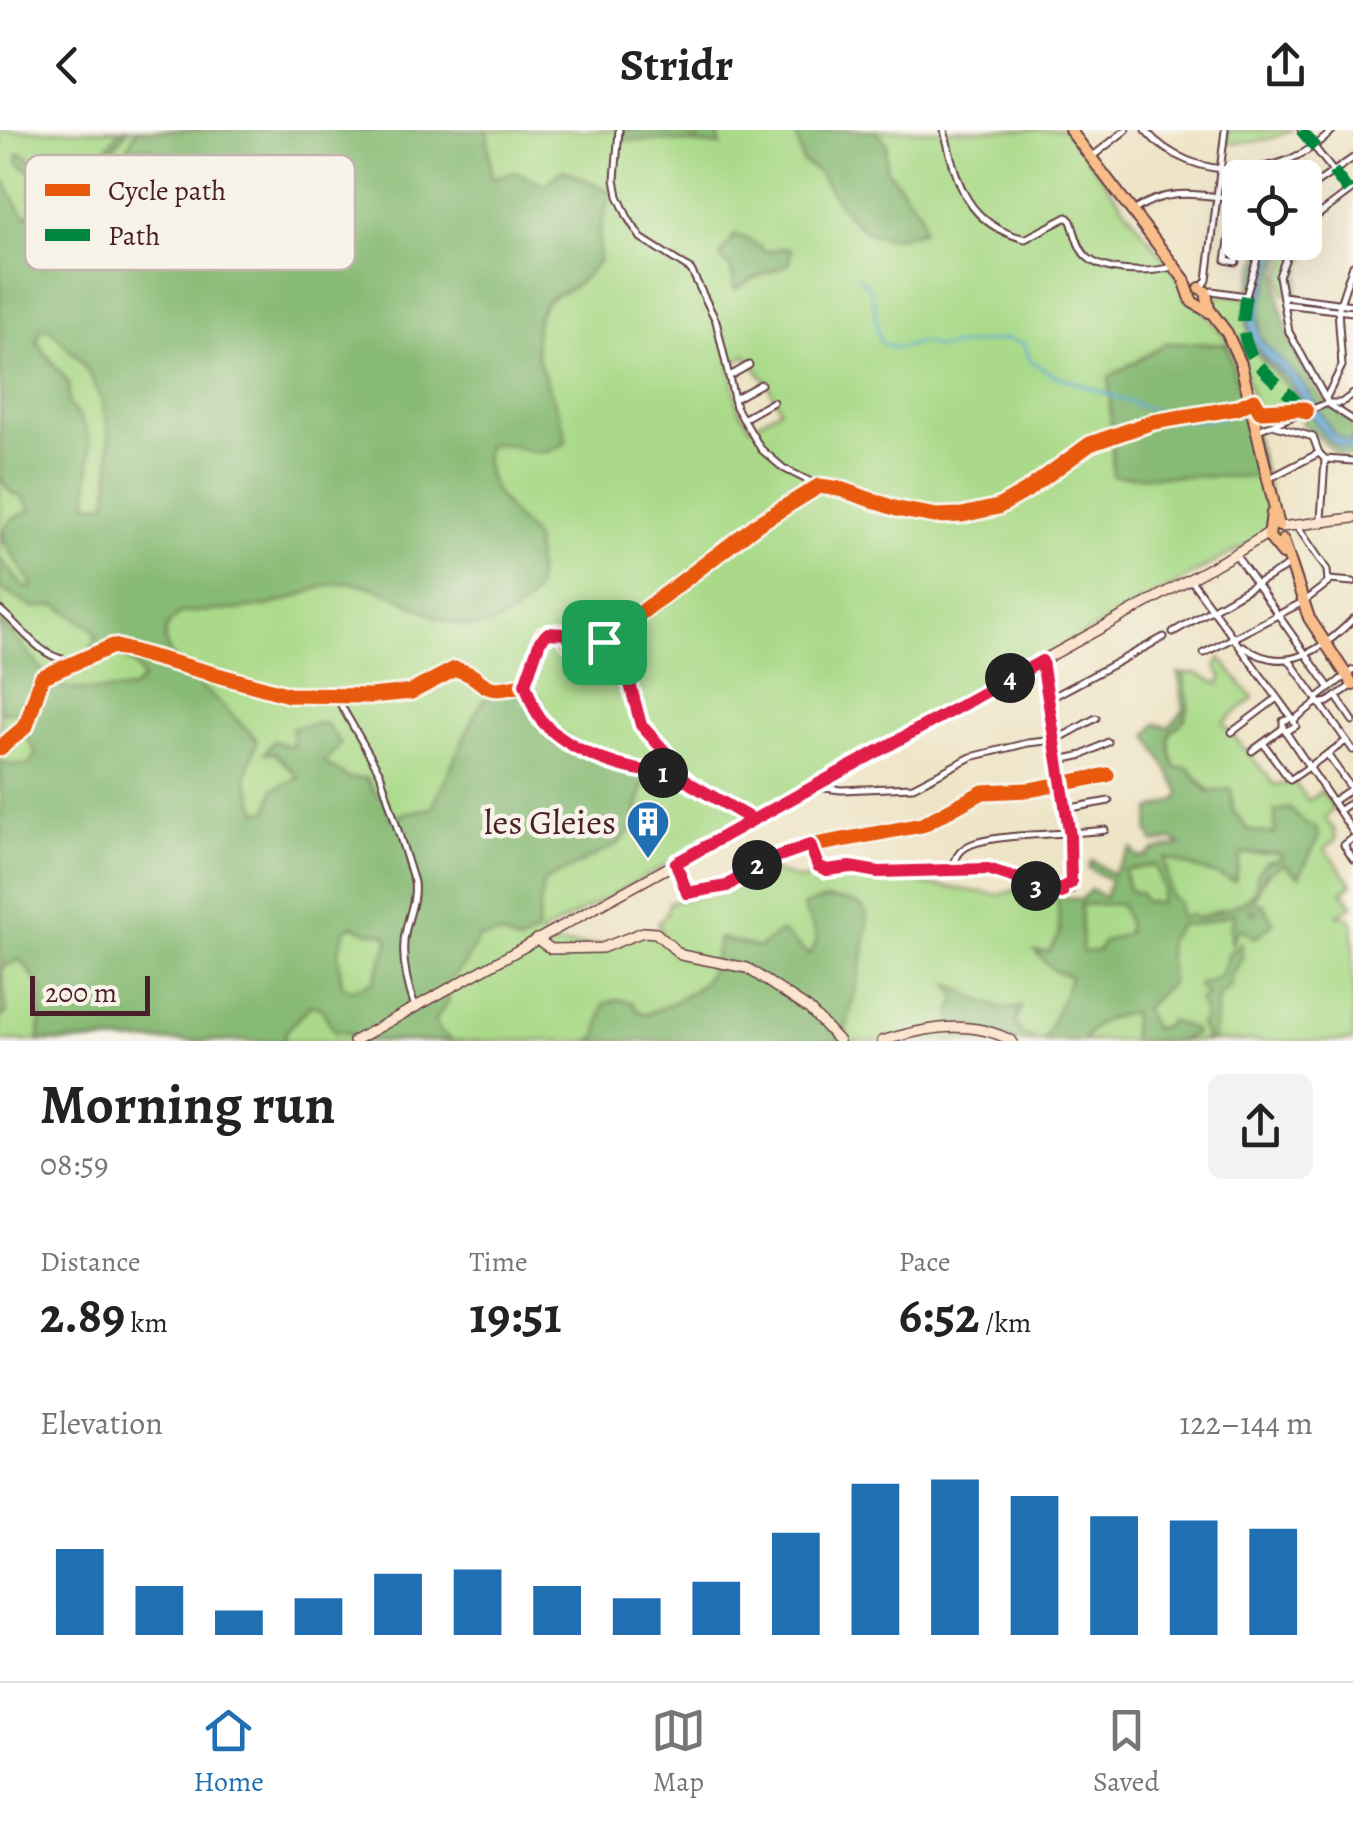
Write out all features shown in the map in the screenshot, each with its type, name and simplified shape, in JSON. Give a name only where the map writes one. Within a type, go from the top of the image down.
[{"type":"main road","points":[[1070,130],[1200,296],[1236,352],[1270,478],[1277,534],[1303,602],[1324,643],[1351,678]]},
{"type":"main road","points":[[354,1041],[1255,542],[1296,526],[1353,518]]},
{"type":"main road","points":[[537,939],[551,949],[602,948],[643,932],[656,933],[681,956],[746,968],[809,1009],[839,1041]]},
{"type":"main road","points":[[882,1041],[917,1029],[949,1026],[1012,1041]]},
{"type":"street","points":[[619,130],[618,196],[642,238],[691,270],[713,312],[734,399],[743,419],[760,450],[782,468],[897,509],[936,516],[962,515],[1012,499],[1090,444],[1154,422],[1248,405]]},
{"type":"street","points":[[944,130],[971,209],[991,224],[1025,239],[1068,218],[1084,254],[1097,263],[1146,272],[1175,266]]},
{"type":"street","points":[[1091,158],[1126,130]]},
{"type":"street","points":[[1146,130],[1178,156],[1220,168],[1273,166],[1316,148],[1333,130]]},
{"type":"street","points":[[1200,296],[1206,280],[1225,130]]},
{"type":"street","points":[[1301,130],[1332,172]]},
{"type":"street","points":[[1322,179],[1353,158]]},
{"type":"street","points":[[1133,210],[1159,196],[1185,192],[1222,198]]},
{"type":"street","points":[[1322,213],[1352,193]]},
{"type":"street","points":[[1236,262],[1238,238],[1230,236],[1226,260],[1236,262],[1254,265]]},
{"type":"street","points":[[1200,296],[1212,291],[1246,296],[1256,260]]},
{"type":"street","points":[[1285,260],[1279,276],[1291,340],[1327,401],[1353,420]]},
{"type":"street","points":[[1327,401],[1342,366],[1338,307],[1353,264]]},
{"type":"street","points":[[1283,300],[1353,312]]},
{"type":"street","points":[[1338,307],[1353,304]]},
{"type":"street","points":[[730,376],[749,365]]},
{"type":"street","points":[[734,399],[760,384]]},
{"type":"street","points":[[1258,430],[1327,401],[1343,402],[1353,394]]},
{"type":"street","points":[[743,419],[772,402]]},
{"type":"street","points":[[1273,425],[1313,436],[1319,454],[1325,459],[1353,461]]},
{"type":"street","points":[[1270,478],[1319,454]]},
{"type":"street","points":[[1321,520],[1325,459]]},
{"type":"street","points":[[676,771],[642,771],[574,746],[542,720],[525,684],[540,641],[548,633],[565,634],[581,654],[587,654],[759,523],[824,485]]},
{"type":"street","points":[[1296,526],[1327,570],[1329,579]]},
{"type":"street","points":[[1235,554],[1329,687]]},
{"type":"street","points":[[1172,632],[1291,563]]},
{"type":"street","points":[[1189,579],[1293,718],[1294,728],[1284,730],[1252,751]]},
{"type":"street","points":[[1204,653],[1303,602],[1329,579],[1353,582]]},
{"type":"street","points":[[0,610],[42,652],[78,660],[120,646],[284,694],[411,692],[455,669],[493,690],[525,684]]},
{"type":"street","points":[[1233,637],[1260,657],[1289,660],[1306,655],[1353,619]]},
{"type":"street","points":[[1049,698],[1164,637]]},
{"type":"street","points":[[604,642],[629,680],[641,725],[669,756],[676,771],[753,820]]},
{"type":"street","points":[[1289,660],[1353,750]]},
{"type":"street","points":[[810,845],[818,866],[827,870],[988,869],[1062,893],[1070,892],[1070,836],[1042,661]]},
{"type":"street","points":[[1317,702],[1329,687],[1351,678]]},
{"type":"street","points":[[1293,718],[1317,702],[1336,696],[1351,678]]},
{"type":"street","points":[[336,695],[380,773],[414,882],[404,940],[407,978],[415,1007]]},
{"type":"street","points":[[1336,696],[1353,720]]},
{"type":"street","points":[[1232,732],[1277,698]]},
{"type":"street","points":[[813,787],[906,788],[977,755],[1056,740],[1096,718]]},
{"type":"street","points":[[1284,730],[1340,810],[1353,835],[1344,845],[1353,859]]},
{"type":"street","points":[[1263,743],[1290,780],[1346,741]]},
{"type":"street","points":[[1058,760],[1078,757],[1108,742]]},
{"type":"street","points":[[1327,754],[1352,788],[1334,801]]},
{"type":"street","points":[[676,863],[687,893],[727,886],[762,862],[810,845],[910,828],[988,790],[1062,784],[1107,774]]},
{"type":"street","points":[[1066,809],[1109,801]]},
{"type":"street","points":[[1340,810],[1353,801]]},
{"type":"street","points":[[954,870],[957,855],[975,843],[1105,830]]},
{"type":"green space","points":[[0,130],[1065,130],[1228,342],[1271,500],[1267,530],[1259,538],[541,934],[547,945],[604,945],[647,929],[663,934],[658,923],[670,902],[731,890],[751,874],[768,870],[801,880],[851,871],[904,875],[924,884],[1000,895],[1025,887],[1083,903],[1126,899],[1139,918],[1200,920],[1229,914],[1253,897],[1273,869],[1285,864],[1299,875],[1316,828],[1305,823],[1272,834],[1249,831],[1189,768],[1175,768],[1168,737],[1188,707],[1183,674],[1198,674],[1219,684],[1223,677],[1216,668],[1220,658],[1253,698],[1223,723],[1275,785],[1294,782],[1308,801],[1321,791],[1334,807],[1325,819],[1334,829],[1336,839],[1325,849],[1352,884],[1342,892],[1353,905],[1338,915],[1349,918],[1353,924],[1353,1041],[0,1041]],"holes":[[[746,355],[780,409],[750,427],[739,409],[730,365]]]},
{"type":"green space","points":[[120,130],[127,130],[108,155],[97,155]]},
{"type":"green space","points":[[137,130],[487,130],[492,178],[515,171],[545,185],[563,170],[611,191],[599,236],[599,261],[577,284],[547,301],[537,322],[538,356],[566,442],[545,452],[508,445],[487,446],[486,467],[493,486],[534,540],[537,581],[528,602],[494,623],[473,627],[432,615],[370,586],[347,583],[321,587],[269,605],[182,613],[170,623],[165,635],[167,647],[184,671],[257,740],[246,777],[258,812],[268,810],[274,789],[299,778],[275,753],[265,753],[274,741],[293,747],[292,727],[325,723],[341,744],[324,763],[350,779],[366,778],[375,793],[386,799],[391,819],[432,808],[486,697],[533,689],[542,700],[546,722],[580,746],[641,770],[644,781],[634,827],[618,844],[543,882],[537,933],[519,943],[501,935],[479,938],[446,985],[449,1001],[434,1021],[439,1031],[453,1041],[355,1041],[350,1033],[334,1031],[321,1008],[311,1005],[285,1033],[285,1041],[39,1041],[42,989],[21,960],[1,967],[7,1013],[0,1017],[0,762],[30,764],[36,753],[27,737],[23,712],[0,712],[0,623],[40,668],[68,688],[124,690],[132,689],[143,679],[117,651],[88,654],[97,636],[57,605],[33,608],[0,588],[0,559],[23,586],[33,586],[4,541],[3,531],[12,519],[31,510],[0,477],[0,177],[25,214],[25,270],[355,270],[355,155],[152,155],[153,150],[147,146],[134,150],[128,146]],"holes":[[[47,328],[83,366],[101,401],[109,441],[107,503],[88,504],[89,440],[79,416],[68,404],[69,384],[37,342],[41,329]],[[352,925],[386,934],[389,942],[373,982],[350,990],[342,985],[338,953],[345,930]]]},
{"type":"green space","points":[[624,130],[684,130],[698,139],[701,130],[717,130],[721,146],[624,140]]},
{"type":"green space","points":[[795,130],[875,130],[887,143],[886,168],[921,213],[923,230],[884,237],[863,229],[819,174],[803,163]]},
{"type":"green space","points":[[1228,130],[1294,130],[1269,139],[1227,143]]},
{"type":"green space","points":[[22,153],[25,168],[18,163],[17,154]]},
{"type":"green space","points":[[735,235],[767,252],[791,249],[789,264],[735,290],[731,269],[720,256]]},
{"type":"green space","points":[[1258,260],[1265,260],[1252,304],[1250,324],[1255,344],[1287,377],[1324,435],[1342,448],[1353,450],[1353,458],[1336,453],[1303,424],[1300,412],[1306,408],[1254,348],[1246,319]]},
{"type":"green space","points":[[1276,260],[1281,260],[1279,299],[1290,340],[1323,399],[1353,423],[1353,442],[1333,433],[1301,381],[1270,352],[1260,336],[1260,306]]},
{"type":"green space","points":[[1287,260],[1305,260],[1297,296],[1284,294],[1281,276]]},
{"type":"green space","points":[[1213,294],[1250,297],[1247,315],[1261,360],[1287,382],[1307,409],[1261,430],[1236,339],[1212,307]]},
{"type":"green space","points":[[1167,343],[1226,344],[1264,477],[1113,476],[1109,377]]},
{"type":"green space","points":[[1178,673],[1183,674],[1188,704],[1185,718],[1170,734],[1175,768],[1189,768],[1207,792],[1231,789],[1233,810],[1249,831],[1272,834],[1275,811],[1289,808],[1316,828],[1319,837],[1299,876],[1284,864],[1265,874],[1250,910],[1254,914],[1258,903],[1264,905],[1273,923],[1255,938],[1238,928],[1232,943],[1230,928],[1235,913],[1200,924],[1179,925],[1167,941],[1171,982],[1144,1009],[1153,1028],[1166,1026],[1169,1020],[1193,1029],[1195,1034],[1177,1041],[1132,1041],[1133,1013],[1104,1020],[1084,1041],[1039,1041],[1046,1039],[1070,976],[1054,971],[1035,951],[1049,952],[1060,934],[1057,895],[1081,900],[1091,889],[1105,898],[1110,880],[1088,868],[1092,860],[1112,874],[1132,848],[1137,857],[1145,857],[1154,850],[1181,845],[1173,840],[1154,843],[1148,831],[1151,810],[1178,799],[1180,792],[1148,735],[1156,724],[1169,727],[1184,710]],"holes":[[[1276,853],[1282,859],[1267,862],[1258,872],[1255,892],[1242,902],[1198,919],[1190,915],[1179,918],[1179,903],[1170,895],[1165,858],[1235,881],[1241,854]],[[1155,865],[1163,889],[1159,903],[1144,901],[1140,894],[1129,890],[1124,870]],[[1120,904],[1128,923],[1127,933],[1103,942],[1098,951],[1082,952],[1081,905]]]},
{"type":"green space","points":[[1276,853],[1282,859],[1267,862],[1255,892],[1235,908],[1197,919],[1179,919],[1170,895],[1165,857],[1235,881],[1240,854]]},
{"type":"green space","points":[[1155,865],[1163,889],[1160,903],[1144,901],[1140,894],[1129,890],[1124,869]]},
{"type":"green space","points":[[826,899],[856,904],[864,909],[867,918],[845,1041],[590,1041],[597,1037],[604,1004],[619,999],[632,1002],[638,1011],[647,1014],[696,988],[709,973],[719,938],[759,948],[781,931],[809,955],[816,936],[803,906]]},
{"type":"green space","points":[[1241,941],[1242,959],[1230,978],[1231,986],[1218,998],[1214,1036],[1212,1041],[1204,1041],[1207,1038],[1200,1025],[1204,1017],[1200,1000],[1207,994],[1199,989],[1199,984],[1218,977],[1230,952]]},
{"type":"green space","points":[[949,984],[995,1006],[1021,1007],[1015,1023],[1023,1035],[1038,1041],[1014,1041],[951,1025],[950,1014],[957,998]]},
{"type":"water","points":[[1265,260],[1276,260],[1260,307],[1258,328],[1262,341],[1301,381],[1333,433],[1353,442],[1353,450],[1326,437],[1294,386],[1252,340],[1249,321]]},
{"type":"waterway","points":[[858,277],[873,298],[880,341],[889,346],[921,343],[935,348],[1007,339],[1024,344],[1030,360],[1052,374],[1172,420],[1196,421],[1248,413]]},
{"type":"marked path","points":[[1301,130],[1316,148]]},
{"type":"marked path","points":[[1333,171],[1349,192]]},
{"type":"marked path","points":[[1246,296],[1243,318],[1249,350],[1266,373],[1305,411]]},
{"type":"cycle path","points":[[0,748],[26,726],[42,677],[113,646],[289,695],[411,692],[455,669],[489,688],[508,688],[525,684],[543,635],[560,632],[575,650],[587,654],[759,523],[819,486],[840,489],[897,509],[936,516],[962,515],[998,507],[1090,444],[1153,422],[1237,408],[1254,400],[1260,411],[1306,412]]},
{"type":"cycle path","points":[[676,863],[687,893],[727,886],[762,862],[799,848],[922,825],[983,792],[1029,790],[1107,775]]},
{"type":"place","name":"les Gleies","points":[[648,860]]},
{"type":"route","points":[[604,642],[581,654],[565,634],[548,633],[540,641],[525,684],[536,713],[574,746],[642,771],[676,771],[753,820],[676,863],[687,893],[727,886],[762,862],[810,845],[818,866],[827,870],[988,869],[1062,893],[1063,887],[1071,883],[1070,836],[1042,661],[753,820],[691,784],[676,771],[669,756],[641,725],[629,680],[604,642]]}]
